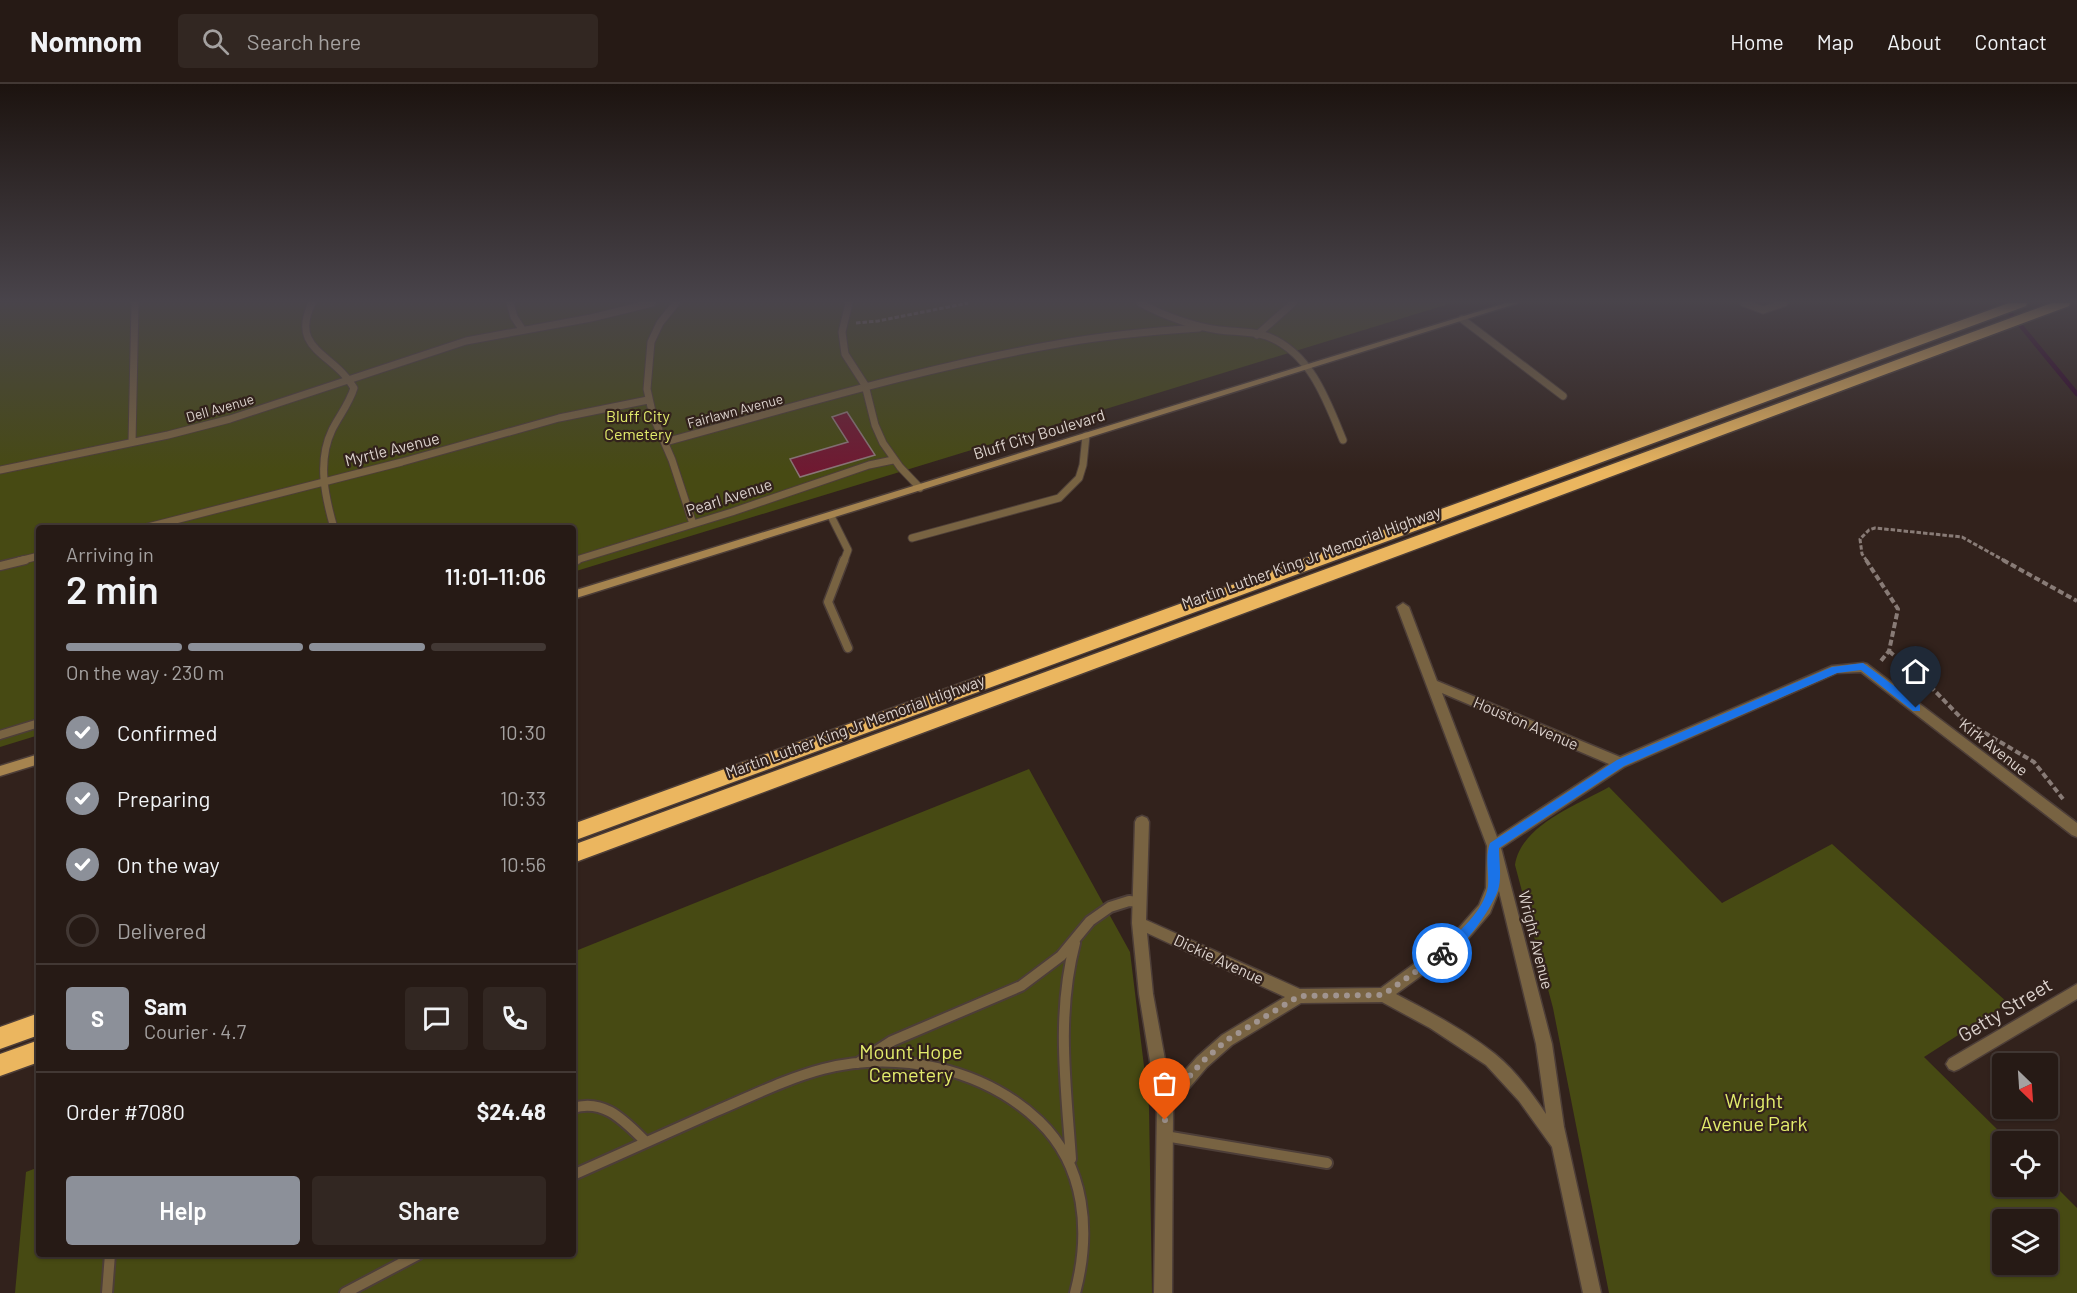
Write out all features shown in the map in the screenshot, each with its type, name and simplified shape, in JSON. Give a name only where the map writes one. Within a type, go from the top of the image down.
[{"type":"highway","name":"Martin Luther King Jr Memorial Highway","points":[[576,832],[1886,359]]},
{"type":"highway","name":"Martin Luther King Jr Memorial Highway","points":[[576,853],[1891,359]]},
{"type":"highway","points":[[0,1038],[36,1025]]},
{"type":"highway","points":[[0,1065],[36,1052]]},
{"type":"street","name":"Bluff City Boulevard","points":[[576,594],[1329,359]]},
{"type":"street","name":"Wright Avenue","points":[[1403,607],[1494,846],[1544,1044],[1561,1147],[1592,1293]]},
{"type":"street","points":[[1383,995],[1456,942],[1485,909],[1493,888],[1494,846],[1620,763],[1836,669],[1869,667]]},
{"type":"street","name":"Kirk Avenue","points":[[1869,667],[2077,831]]},
{"type":"street","name":"Houston Avenue","points":[[1432,684],[1620,763]]},
{"type":"street","points":[[0,771],[36,760]]},
{"type":"street","points":[[1142,822],[1140,923],[1146,994],[1165,1104],[1163,1293]]},
{"type":"street","name":"Dickie Avenue","points":[[1140,923],[1299,996]]},
{"type":"street","name":"Getty Street","points":[[1954,1064],[2077,991]]},
{"type":"street","points":[[1165,1104],[1202,1062],[1227,1040],[1299,996],[1383,995],[1435,1023],[1491,1060],[1524,1096],[1561,1147]]},
{"type":"lane","points":[[132,442],[134,359]]},
{"type":"lane","points":[[328,359],[350,379],[354,388],[327,442],[325,497],[333,525]]},
{"type":"lane","name":"Dell Avenue","points":[[0,470],[230,419],[408,359]]},
{"type":"lane","points":[[650,359],[648,400],[684,492],[693,524]]},
{"type":"lane","points":[[848,359],[863,380],[879,435],[893,460],[920,488]]},
{"type":"lane","name":"Fairlawn Avenue","points":[[665,442],[866,388],[992,359]]},
{"type":"lane","points":[[1300,359],[1308,366],[1321,386],[1344,440]]},
{"type":"lane","points":[[1515,359],[1563,396]]},
{"type":"lane","name":"Myrtle Avenue","points":[[155,525],[324,480],[402,462],[559,418],[648,400]]},
{"type":"lane","points":[[912,538],[1059,498],[1076,485],[1082,472],[1086,436]]},
{"type":"lane","name":"Pearl Avenue","points":[[576,560],[693,524],[856,469],[893,460]]},
{"type":"lane","points":[[831,516],[848,550],[828,602],[848,648]]},
{"type":"lane","points":[[0,566],[36,557]]},
{"type":"lane","points":[[0,735],[36,724]]},
{"type":"lane","points":[[858,1063],[892,1041],[1021,986],[1047,968],[1076,940],[1090,921],[1110,907],[1129,901],[1140,902]]},
{"type":"lane","points":[[1075,1293],[1083,1257],[1083,1225],[1079,1191],[1071,1163],[1063,1024],[1065,983],[1076,940]]},
{"type":"lane","points":[[576,1174],[796,1079],[858,1063],[939,1067],[962,1073],[1006,1092],[1025,1107],[1058,1140],[1071,1163]]},
{"type":"lane","points":[[576,1107],[589,1104],[607,1108],[646,1142]]},
{"type":"lane","points":[[1165,1136],[1327,1163]]},
{"type":"lane","points":[[107,1293],[110,1257]]},
{"type":"lane","points":[[345,1293],[413,1257]]},
{"type":"path","points":[[1869,667],[1889,651],[1898,609],[1867,563],[1860,546],[1860,539],[1869,530],[1883,528],[1962,537],[2077,601]]},
{"type":"path","points":[[1889,651],[1933,689],[1963,720],[2034,762],[2066,801]]},
{"type":"green space","name":"Bluff City Cemetery","points":[[0,359],[1268,359],[576,571],[576,525],[36,525],[36,736],[0,747]]},
{"type":"green space","name":"Mount Hope Cemetery","points":[[1029,769],[1130,952],[1149,1107],[1152,1293],[15,1293],[26,1172],[36,1168],[36,1257],[576,1257],[576,951]]},
{"type":"green space","name":"Wright Avenue Park","points":[[1609,787],[1722,903],[1832,844],[2008,1003],[1924,1057],[1999,1131],[1992,1131],[1992,1197],[2058,1197],[2058,1189],[2077,1208],[2077,1293],[1609,1293],[1553,1008],[1515,865],[1519,851],[1528,838],[1539,827]]},
{"type":"building","points":[[847,412],[875,455],[800,477],[790,459],[848,442],[832,417]]},
{"type":"waterway","points":[[2048,359],[2077,394]]},
{"type":"way so far","points":[[1165,1120],[1165,1104],[1202,1062],[1227,1040],[1257,1020],[1299,996],[1383,995],[1442,953]]},
{"type":"route","points":[[1442,953],[1456,942],[1485,909],[1493,888],[1494,846],[1620,763],[1836,669],[1863,667],[1916,708]]}]
